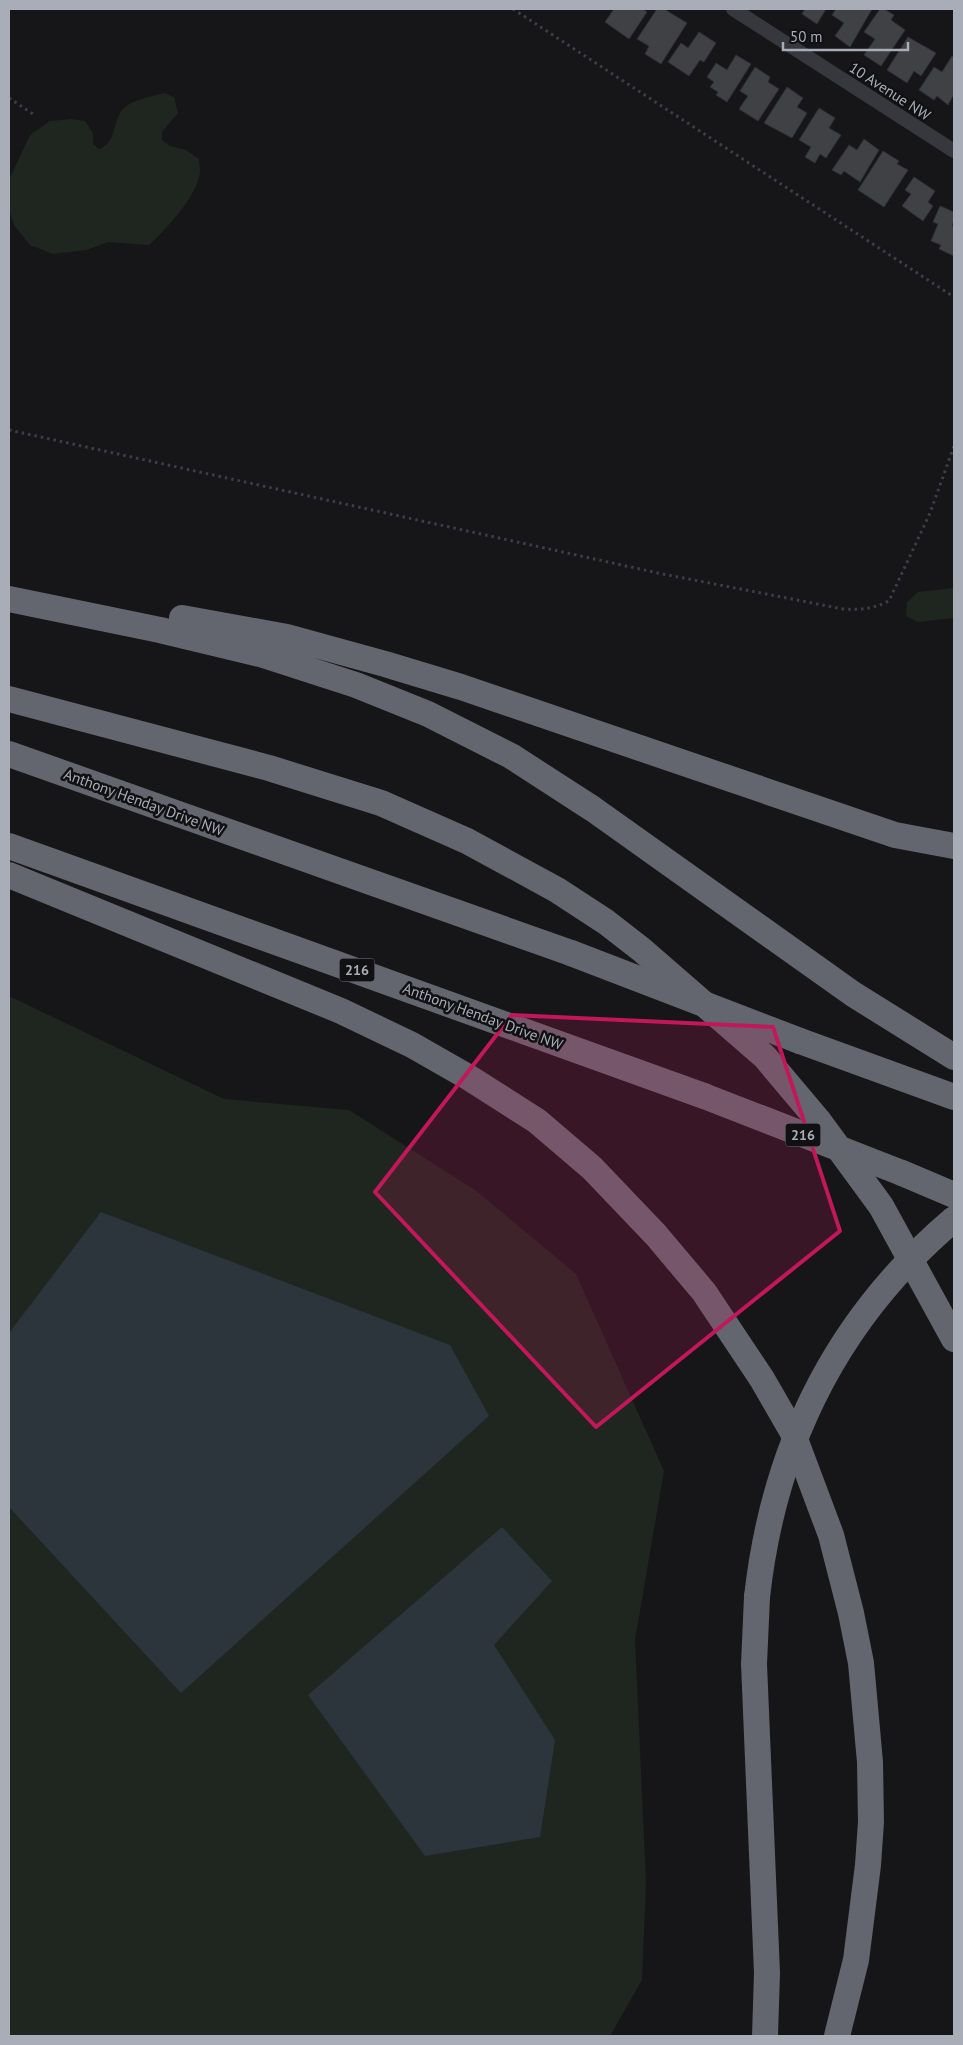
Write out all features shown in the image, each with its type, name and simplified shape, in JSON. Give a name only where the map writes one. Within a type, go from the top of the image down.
[{"type":"highway","points":[[9,586],[286,638],[385,664],[470,690],[895,835],[954,846]]},
{"type":"highway","points":[[9,599],[160,630],[260,654],[356,685],[428,714],[510,756],[593,809],[853,994],[954,1058]]},
{"type":"highway","points":[[9,699],[269,768],[381,802],[467,840],[557,890],[606,922],[642,950],[765,1057],[812,1113],[881,1206],[954,1339]]},
{"type":"highway","name":"Anthony Henday Drive NW","points":[[9,754],[571,953],[800,1041],[954,1097]]},
{"type":"highway","name":"Anthony Henday Drive NW","points":[[9,846],[704,1096],[954,1195]]},
{"type":"highway","points":[[9,875],[341,1011],[412,1045],[468,1077],[537,1121],[592,1168],[656,1235],[704,1292],[762,1379],[792,1431],[831,1535],[851,1613],[861,1663],[870,1753],[871,1822],[868,1865],[856,1960],[837,2036]]},
{"type":"highway","points":[[765,2036],[767,1973],[754,1664],[757,1596],[775,1495],[784,1465],[810,1401],[856,1323],[890,1280],[926,1243],[954,1219]]},
{"type":"street","name":"10 Avenue NW","points":[[734,9],[954,151]]},
{"type":"path","points":[[513,9],[954,297]]},
{"type":"path","points":[[9,98],[36,116]]},
{"type":"path","points":[[9,430],[658,573],[843,609],[863,610],[878,607],[888,601],[930,513],[954,446]]},
{"type":"highlighted area","points":[[512,1015],[773,1027],[840,1231],[596,1427],[375,1192]]},
{"type":"shaded area","points":[[164,93],[174,97],[178,113],[162,132],[162,140],[170,146],[186,150],[199,159],[200,170],[198,180],[188,201],[172,221],[149,245],[108,242],[87,250],[53,254],[30,245],[14,225],[9,209],[10,178],[30,135],[50,121],[71,119],[85,121],[93,133],[93,144],[99,149],[105,146],[112,137],[117,119],[123,109],[137,101]]},
{"type":"shaded area","points":[[954,588],[954,618],[918,622],[906,616],[907,602],[918,592]]},
{"type":"shaded area","points":[[9,996],[224,1099],[349,1110],[475,1190],[576,1274],[664,1471],[635,1640],[646,1882],[642,1980],[610,2036],[9,2036]]},
{"type":"shaded area","points":[[101,1212],[450,1345],[489,1416],[181,1693],[9,1507],[9,1333]]},
{"type":"shaded area","points":[[502,1527],[552,1581],[494,1645],[555,1740],[540,1837],[425,1856],[308,1695]]},
{"type":"building","points":[[614,9],[642,9],[647,12],[629,39],[605,22]]},
{"type":"building","points":[[657,9],[664,9],[687,23],[661,64],[645,54],[649,46],[637,39]]},
{"type":"building","points":[[805,9],[826,9],[817,24],[802,14]]},
{"type":"building","points":[[836,9],[872,9],[850,47],[835,36],[844,23],[832,15]]},
{"type":"building","points":[[880,9],[884,9],[894,15],[891,20],[905,30],[881,66],[864,55],[875,39],[864,32]]},
{"type":"building","points":[[699,32],[716,43],[704,62],[700,60],[689,76],[668,62],[681,43],[688,48]]},
{"type":"building","points":[[908,37],[936,53],[921,76],[914,71],[907,83],[887,70]]},
{"type":"building","points":[[736,55],[751,64],[727,102],[716,95],[718,92],[710,87],[714,82],[707,77],[716,63],[727,70]]},
{"type":"building","points":[[952,56],[954,58],[954,94],[948,105],[937,96],[934,100],[919,90],[934,67],[942,72]]},
{"type":"building","points":[[755,67],[770,77],[768,82],[779,89],[758,121],[739,109],[748,96],[740,91]]},
{"type":"building","points":[[787,87],[803,98],[797,107],[807,113],[792,138],[764,123]]},
{"type":"building","points":[[819,108],[835,118],[829,128],[841,135],[826,158],[820,154],[815,163],[805,157],[811,147],[799,140]]},
{"type":"building","points":[[864,139],[879,150],[860,182],[844,171],[841,175],[832,170],[849,145],[857,150]]},
{"type":"building","points":[[883,151],[899,161],[897,164],[908,170],[884,207],[858,190]]},
{"type":"building","points":[[914,177],[935,191],[928,202],[933,206],[923,221],[902,206],[911,194],[905,190]]},
{"type":"building","points":[[940,206],[954,212],[952,226],[954,227],[954,256],[939,249],[941,245],[931,241],[938,224],[933,222]]}]
